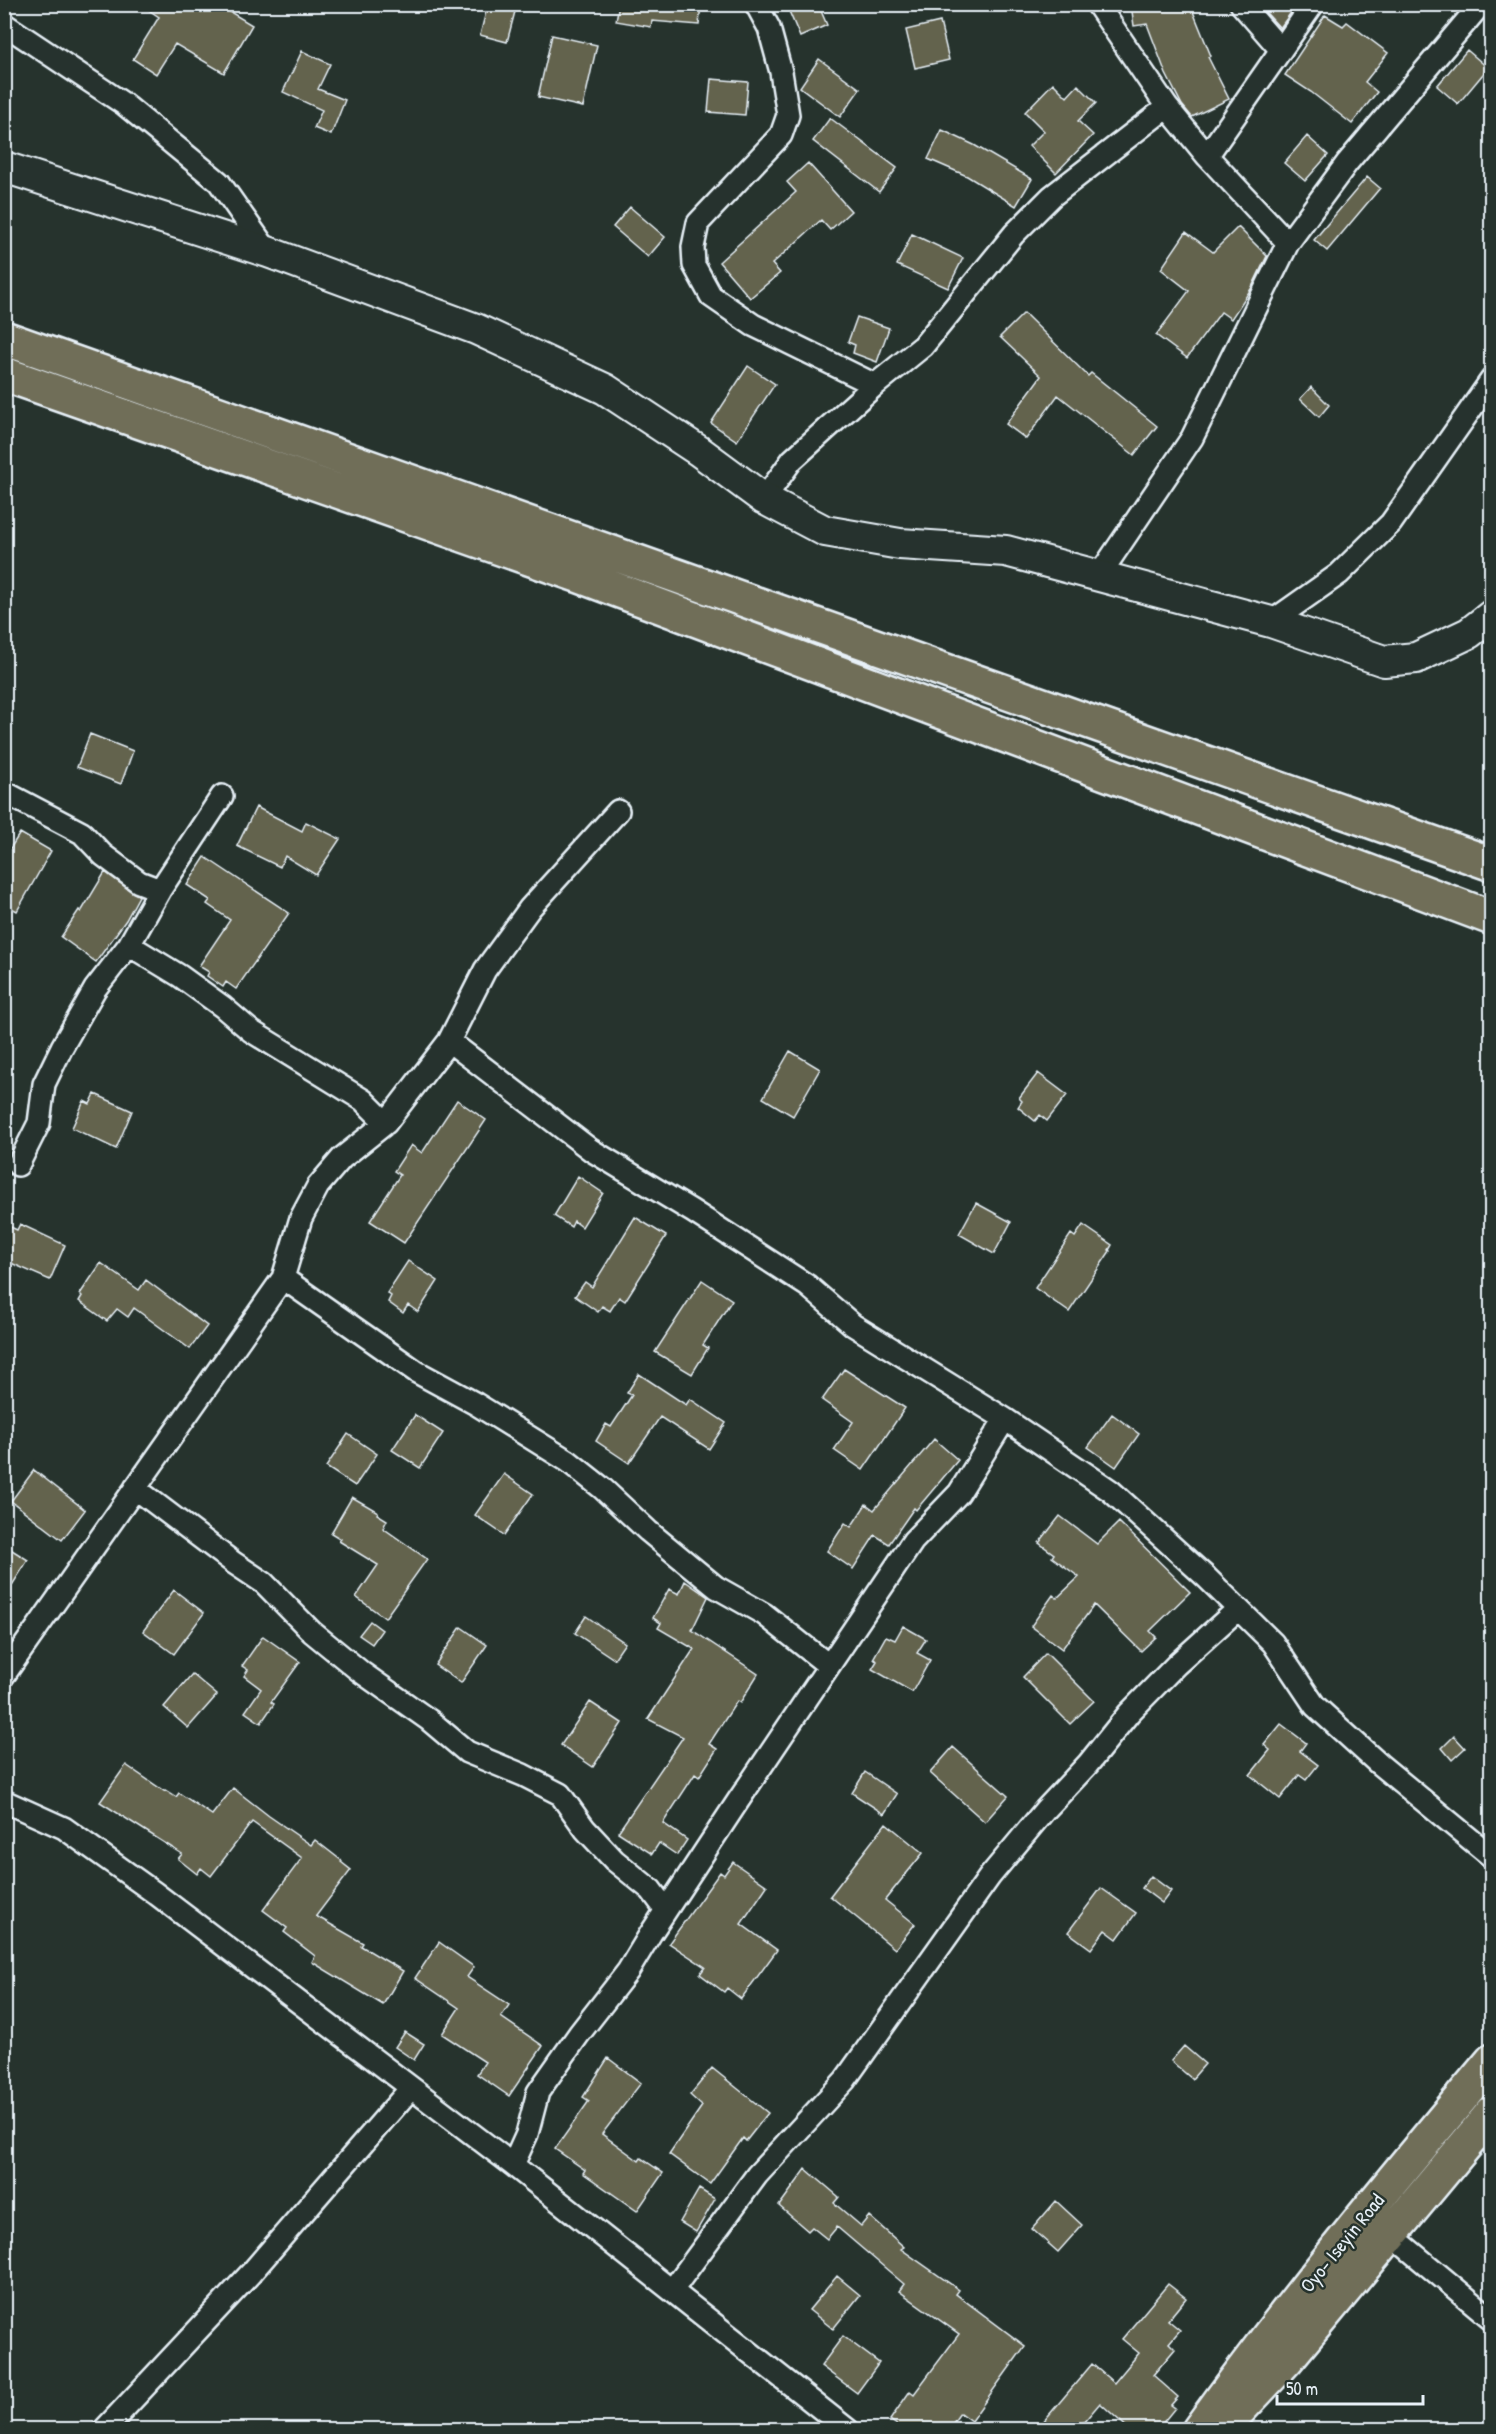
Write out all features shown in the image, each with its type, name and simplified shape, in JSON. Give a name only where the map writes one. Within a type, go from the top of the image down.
[{"type":"main road","points":[[4,338],[1491,864]]},
{"type":"main road","points":[[4,374],[580,576],[1491,918]]},
{"type":"main road","name":"Oyo- Iseyin Road","points":[[1199,2430],[1261,2344],[1491,2061]]},
{"type":"main road","name":"Oyo- Iseyin Road","points":[[1231,2426],[1491,2113]]},
{"type":"street","points":[[756,4],[769,28],[781,72],[788,115],[781,135],[699,223],[693,247],[694,265],[711,296],[753,325],[875,385]]},
{"type":"street","points":[[1096,4],[1167,107],[1207,156],[1288,243]]},
{"type":"street","points":[[1241,4],[1281,50]]},
{"type":"street","points":[[1207,156],[1313,4]]},
{"type":"street","points":[[1098,577],[1192,438],[1288,243],[1347,163],[1481,4]]},
{"type":"street","points":[[4,24],[124,104],[219,182],[268,252]]},
{"type":"street","points":[[764,499],[792,460],[922,346],[1014,234],[1052,196],[1167,107]]},
{"type":"street","points":[[4,167],[268,252],[476,329],[605,389],[699,451],[764,499],[825,531],[900,544],[1006,551],[1271,622],[1384,661],[1416,658],[1469,633],[1491,615]]},
{"type":"street","points":[[1271,622],[1339,574],[1391,523],[1491,379]]},
{"type":"street","points":[[4,792],[82,833],[103,855],[139,882],[159,890]]},
{"type":"street","points":[[18,1166],[39,1124],[44,1084],[95,989],[129,945],[159,890],[222,796]]},
{"type":"street","points":[[4,1675],[283,1278],[301,1218],[318,1186],[342,1158],[386,1123],[449,1041],[485,970],[530,908],[618,811]]},
{"type":"street","points":[[129,945],[223,1006],[251,1031],[363,1100],[386,1123]]},
{"type":"street","points":[[449,1041],[591,1150],[692,1211],[808,1286],[852,1325],[1005,1419],[1111,1491],[1273,1643],[1315,1706],[1379,1764],[1491,1857]]},
{"type":"street","points":[[283,1278],[417,1372],[476,1404],[568,1461],[716,1587],[764,1614],[828,1665]]},
{"type":"street","points":[[513,2165],[527,2134],[538,2092],[628,1971],[828,1665],[913,1541],[959,1493],[1005,1419]]},
{"type":"street","points":[[135,1488],[264,1583],[312,1632],[429,1720],[466,1752],[523,1775],[560,1794],[585,1829],[614,1860],[651,1890],[666,1910]]},
{"type":"street","points":[[672,2289],[757,2175],[845,2080],[990,1876],[1038,1818],[1088,1764],[1129,1713],[1177,1664],[1238,1609]]},
{"type":"street","points":[[4,1801],[64,1828],[155,1893],[513,2165],[848,2430]]},
{"type":"street","points":[[104,2430],[251,2273],[411,2088]]},
{"type":"street","points":[[1390,2234],[1491,2319]]},
{"type":"building","points":[[140,4],[217,4],[252,25],[224,73],[175,44],[156,74],[133,59],[159,17]]},
{"type":"building","points":[[488,4],[517,4],[507,42],[480,35]]},
{"type":"building","points":[[619,4],[701,4],[699,25],[652,21],[651,27],[616,21]]},
{"type":"building","points":[[786,4],[818,4],[827,25],[800,37]]},
{"type":"building","points":[[1131,4],[1190,4],[1211,56],[1208,57],[1229,99],[1192,117],[1182,105],[1166,74],[1147,24],[1134,26]]},
{"type":"building","points":[[1258,4],[1297,4],[1280,28]]},
{"type":"building","points":[[1325,15],[1343,26],[1347,22],[1388,53],[1365,82],[1377,92],[1352,124],[1285,75]]},
{"type":"building","points":[[940,22],[949,60],[915,68],[906,30]]},
{"type":"building","points":[[552,35],[597,45],[583,107],[538,97]]},
{"type":"building","points":[[1467,50],[1488,68],[1458,104],[1437,86]]},
{"type":"building","points":[[302,51],[330,64],[318,89],[345,100],[331,135],[314,128],[322,110],[283,92]]},
{"type":"building","points":[[819,59],[860,89],[840,117],[800,87]]},
{"type":"building","points":[[711,79],[748,82],[745,115],[708,112]]},
{"type":"building","points":[[1053,83],[1067,97],[1078,85],[1096,103],[1078,121],[1093,135],[1056,173],[1029,146],[1044,131],[1025,112]]},
{"type":"building","points":[[830,118],[897,168],[879,192],[813,141]]},
{"type":"building","points":[[942,130],[974,145],[1032,179],[1016,206],[967,176],[928,159]]},
{"type":"building","points":[[1307,136],[1328,155],[1305,181],[1284,163]]},
{"type":"building","points":[[808,163],[851,211],[830,230],[821,220],[772,264],[780,273],[750,298],[719,262],[796,192],[787,182]]},
{"type":"building","points":[[1367,177],[1380,188],[1327,251],[1314,240]]},
{"type":"building","points":[[630,207],[665,237],[648,257],[613,227]]},
{"type":"building","points":[[1238,227],[1267,256],[1251,289],[1231,319],[1221,312],[1187,358],[1156,335],[1189,291],[1161,269],[1186,232],[1213,252]]},
{"type":"building","points":[[912,234],[963,258],[948,288],[897,265]]},
{"type":"building","points":[[1024,313],[1088,376],[1091,373],[1157,426],[1134,455],[1058,395],[1026,439],[1006,424],[1041,376],[1000,337]]},
{"type":"building","points":[[857,317],[889,328],[877,362],[853,353],[855,345],[848,342]]},
{"type":"building","points":[[748,366],[775,384],[737,441],[711,423]]},
{"type":"building","points":[[1311,387],[1329,405],[1319,417],[1300,399]]},
{"type":"building","points":[[90,734],[133,751],[121,784],[77,767]]},
{"type":"building","points":[[256,807],[302,831],[306,822],[340,839],[316,875],[285,856],[280,867],[237,846]]},
{"type":"building","points":[[20,833],[51,851],[17,911],[4,904],[4,858]]},
{"type":"building","points":[[205,857],[289,913],[236,989],[226,982],[223,987],[207,976],[209,972],[199,966],[230,920],[207,904],[210,900],[187,885]]},
{"type":"building","points":[[105,872],[139,896],[126,920],[96,962],[61,937],[79,910],[81,912]]},
{"type":"building","points":[[790,1051],[820,1069],[793,1116],[763,1098]]},
{"type":"building","points":[[1038,1073],[1067,1095],[1047,1121],[1040,1115],[1035,1121],[1018,1107],[1022,1101],[1019,1098]]},
{"type":"building","points":[[95,1094],[132,1111],[116,1149],[72,1128],[84,1101],[90,1104]]},
{"type":"building","points":[[457,1100],[486,1120],[404,1243],[370,1221],[400,1175],[394,1171],[411,1145],[422,1153]]},
{"type":"building","points":[[578,1176],[603,1193],[582,1227],[574,1221],[571,1227],[554,1216]]},
{"type":"building","points":[[976,1203],[1011,1222],[994,1254],[959,1234]]},
{"type":"building","points":[[635,1217],[666,1236],[625,1301],[619,1297],[610,1311],[602,1306],[598,1312],[575,1296],[585,1282],[592,1287]]},
{"type":"building","points":[[4,1224],[17,1230],[20,1224],[65,1245],[50,1280],[4,1260]]},
{"type":"building","points":[[1083,1225],[1112,1245],[1069,1312],[1035,1288],[1071,1234],[1075,1237]]},
{"type":"building","points":[[408,1261],[438,1281],[418,1312],[408,1305],[403,1313],[388,1302],[391,1296],[387,1293]]},
{"type":"building","points":[[101,1263],[139,1290],[146,1280],[207,1326],[190,1349],[134,1308],[128,1317],[117,1309],[107,1321],[79,1301],[82,1296],[80,1294]]},
{"type":"building","points":[[702,1280],[732,1300],[703,1345],[708,1348],[692,1374],[655,1352]]},
{"type":"building","points":[[844,1369],[905,1408],[863,1470],[834,1450],[853,1422],[822,1400]]},
{"type":"building","points":[[639,1374],[686,1405],[690,1399],[726,1423],[709,1449],[660,1417],[629,1463],[596,1441],[606,1424],[611,1427],[632,1395],[627,1393]]},
{"type":"building","points":[[1112,1414],[1139,1434],[1116,1467],[1088,1447]]},
{"type":"building","points":[[415,1415],[443,1433],[420,1468],[392,1450]]},
{"type":"building","points":[[348,1434],[377,1454],[355,1486],[326,1467]]},
{"type":"building","points":[[934,1439],[958,1460],[916,1510],[914,1508],[889,1544],[875,1535],[853,1569],[827,1551],[845,1523],[851,1527],[866,1504],[874,1510]]},
{"type":"building","points":[[34,1470],[85,1510],[62,1540],[11,1501]]},
{"type":"building","points":[[504,1474],[533,1494],[504,1535],[475,1515]]},
{"type":"building","points":[[352,1497],[378,1512],[377,1514],[387,1520],[383,1528],[427,1559],[385,1618],[356,1597],[378,1565],[339,1541],[341,1539],[331,1533]]},
{"type":"building","points":[[1060,1516],[1097,1544],[1119,1522],[1190,1592],[1150,1631],[1156,1637],[1141,1651],[1094,1605],[1062,1649],[1031,1626],[1053,1595],[1057,1598],[1079,1577],[1052,1557],[1054,1554],[1039,1543]]},
{"type":"building","points":[[4,1545],[28,1560],[4,1598]]},
{"type":"building","points":[[685,1581],[708,1597],[692,1630],[758,1674],[740,1703],[737,1701],[709,1744],[717,1749],[699,1777],[695,1774],[663,1823],[687,1840],[677,1855],[659,1843],[652,1854],[618,1832],[683,1737],[648,1719],[694,1649],[658,1628],[661,1623],[653,1618],[669,1589],[679,1594]]},
{"type":"building","points":[[174,1590],[204,1613],[174,1654],[143,1631]]},
{"type":"building","points":[[586,1616],[625,1643],[614,1659],[575,1633]]},
{"type":"building","points":[[370,1621],[382,1630],[372,1644],[359,1635]]},
{"type":"building","points":[[903,1626],[926,1639],[917,1653],[930,1660],[912,1692],[872,1669],[877,1661],[873,1659],[886,1636],[895,1640]]},
{"type":"building","points":[[461,1627],[487,1645],[461,1683],[435,1665]]},
{"type":"building","points":[[263,1636],[300,1662],[271,1702],[274,1704],[261,1723],[245,1712],[261,1689],[244,1676],[248,1670],[242,1666]]},
{"type":"building","points":[[1046,1653],[1094,1701],[1070,1724],[1023,1677]]},
{"type":"building","points":[[192,1674],[217,1695],[188,1728],[164,1707]]},
{"type":"building","points":[[590,1702],[622,1723],[593,1767],[561,1745]]},
{"type":"building","points":[[1281,1724],[1306,1743],[1300,1751],[1318,1765],[1306,1780],[1299,1775],[1280,1799],[1250,1775],[1270,1750],[1264,1745]]},
{"type":"building","points":[[1454,1736],[1465,1748],[1452,1760],[1442,1748]]},
{"type":"building","points":[[953,1747],[1008,1796],[985,1822],[930,1773]]},
{"type":"building","points":[[126,1765],[164,1791],[176,1797],[179,1793],[212,1815],[233,1788],[311,1845],[315,1840],[342,1861],[351,1870],[316,1916],[363,1943],[361,1946],[403,1971],[383,2005],[312,1962],[315,1956],[284,1932],[287,1928],[263,1910],[302,1858],[252,1822],[211,1876],[201,1868],[197,1874],[178,1859],[182,1854],[100,1802]]},
{"type":"building","points":[[865,1772],[897,1794],[884,1814],[852,1793]]},
{"type":"building","points":[[886,1823],[923,1853],[885,1900],[915,1924],[895,1949],[830,1896]]},
{"type":"building","points":[[733,1862],[767,1886],[741,1924],[777,1950],[741,1999],[727,1988],[724,1992],[700,1974],[705,1967],[669,1943],[720,1872],[724,1875]]},
{"type":"building","points":[[1151,1876],[1171,1891],[1162,1903],[1142,1888]]},
{"type":"building","points":[[1101,1888],[1136,1913],[1117,1939],[1105,1930],[1091,1949],[1068,1932]]},
{"type":"building","points":[[439,1942],[474,1967],[467,1977],[509,2005],[501,2017],[543,2046],[509,2096],[477,2074],[485,2062],[442,2034],[459,2008],[415,1978]]},
{"type":"building","points":[[405,2032],[424,2044],[414,2060],[395,2047]]},
{"type":"building","points":[[1184,2046],[1205,2064],[1192,2079],[1171,2061]]},
{"type":"building","points":[[608,2058],[641,2083],[602,2134],[639,2161],[641,2158],[663,2173],[637,2211],[583,2173],[585,2170],[555,2149],[589,2101],[583,2097]]},
{"type":"building","points":[[712,2068],[768,2113],[746,2141],[743,2138],[710,2184],[669,2154],[702,2106],[690,2095]]},
{"type":"building","points":[[806,2169],[839,2197],[834,2203],[861,2226],[869,2216],[904,2247],[901,2249],[959,2290],[956,2294],[1025,2346],[971,2421],[960,2413],[948,2430],[904,2430],[890,2420],[910,2391],[914,2394],[959,2334],[899,2291],[904,2284],[837,2227],[827,2239],[812,2227],[808,2231],[779,2206]]},
{"type":"building","points":[[699,2189],[715,2199],[696,2232],[680,2222]]},
{"type":"building","points":[[1056,2201],[1082,2225],[1058,2252],[1032,2229]]},
{"type":"building","points":[[837,2276],[860,2295],[833,2329],[809,2310]]},
{"type":"building","points":[[1168,2284],[1186,2298],[1168,2320],[1180,2330],[1169,2343],[1175,2349],[1153,2375],[1178,2397],[1171,2405],[1175,2408],[1157,2430],[1130,2430],[1100,2403],[1077,2430],[1051,2430],[1043,2422],[1092,2364],[1114,2383],[1139,2353],[1122,2339]]},
{"type":"building","points":[[843,2336],[879,2363],[857,2393],[821,2366]]}]
